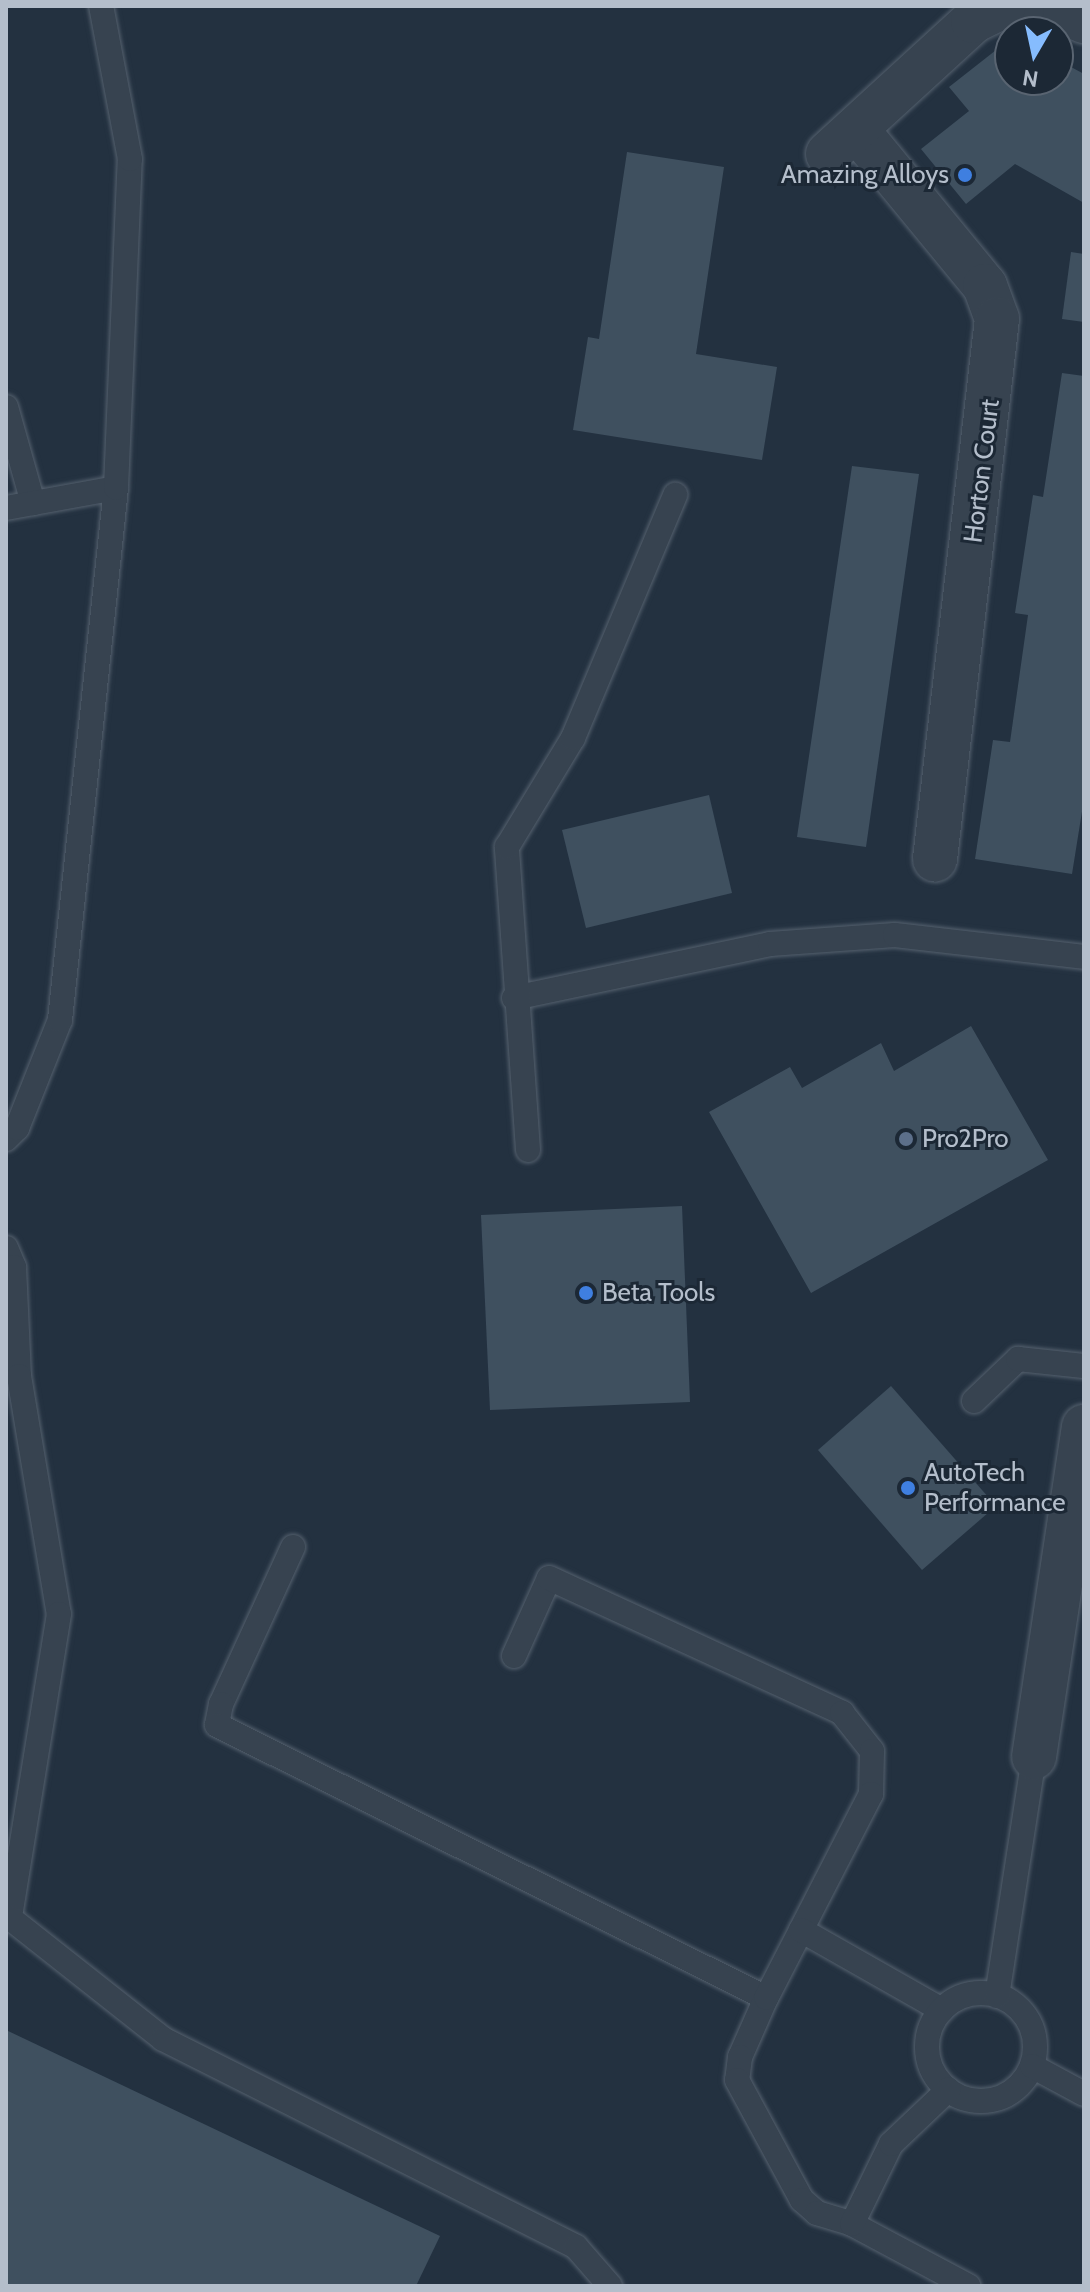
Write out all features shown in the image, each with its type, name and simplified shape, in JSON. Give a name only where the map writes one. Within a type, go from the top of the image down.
[{"type":"street","name":"Horton Court","points":[[935,859],[997,319],[985,286],[842,142],[973,21],[1004,6]]},
{"type":"street","points":[[1016,6],[1065,13],[1084,21]]},
{"type":"street","points":[[1034,1757],[1080,1485],[1084,1427]]},
{"type":"lane","points":[[6,1139],[17,1128],[60,1020],[116,488],[130,159],[101,6]]},
{"type":"lane","points":[[6,407],[33,503]]},
{"type":"lane","points":[[6,508],[116,488]]},
{"type":"lane","points":[[528,1150],[514,998],[507,847],[573,738],[675,495]]},
{"type":"lane","points":[[514,998],[770,944],[895,935],[1084,957]]},
{"type":"lane","points":[[6,1248],[14,1267],[19,1376],[59,1614],[8,1918],[163,2039],[576,2247],[610,2286]]},
{"type":"lane","points":[[974,1401],[1018,1359],[1084,1366]]},
{"type":"lane","points":[[293,1547],[221,1704],[217,1725],[766,1998]]},
{"type":"lane","points":[[514,1656],[549,1578],[842,1713],[872,1751],[871,1794],[766,1998],[740,2057],[737,2080],[802,2200],[817,2213],[852,2224],[968,2286]]},
{"type":"lane","points":[[997,1996],[1034,1757]]},
{"type":"lane","points":[[801,1930],[942,2010]]},
{"type":"lane","points":[[967,1995],[997,1996],[1025,2016],[1035,2049],[1032,2066],[1011,2092],[996,2099],[971,2100],[948,2090],[935,2077],[927,2042],[942,2010],[967,1995]]},
{"type":"lane","points":[[1032,2066],[1084,2094]]},
{"type":"lane","points":[[852,2224],[891,2144],[948,2090]]},
{"type":"building","points":[[994,52],[994,96],[1074,96],[1074,69],[1084,74],[1084,203],[1015,164],[966,204],[921,149],[969,111],[949,87]]},
{"type":"building","points":[[627,152],[724,167],[696,354],[777,367],[762,460],[573,430],[588,337],[599,339]]},
{"type":"building","points":[[1071,252],[1084,254],[1084,322],[1062,319]]},
{"type":"building","points":[[1062,373],[1084,376],[1084,799],[1072,874],[975,859],[993,740],[1010,742],[1028,615],[1015,613],[1033,495],[1043,497]]},
{"type":"building","points":[[852,466],[919,474],[866,847],[797,837]]},
{"type":"building","points":[[709,795],[732,893],[586,928],[562,830]]},
{"type":"building","points":[[971,1026],[1048,1160],[811,1293],[709,1112],[790,1067],[802,1088],[881,1043],[894,1071]]},
{"type":"building","points":[[682,1206],[690,1402],[490,1410],[481,1215]]},
{"type":"building","points":[[891,1386],[996,1506],[922,1570],[818,1450]]},
{"type":"building","points":[[6,2030],[440,2236],[416,2286],[6,2286]]},
{"type":"place","name":"Amazing Alloys","points":[[965,175]]},
{"type":"place","name":"Pro2Pro","points":[[906,1139]]},
{"type":"place","name":"Beta Tools","points":[[586,1293]]},
{"type":"place","name":"AutoTech Performance","points":[[908,1488]]}]
